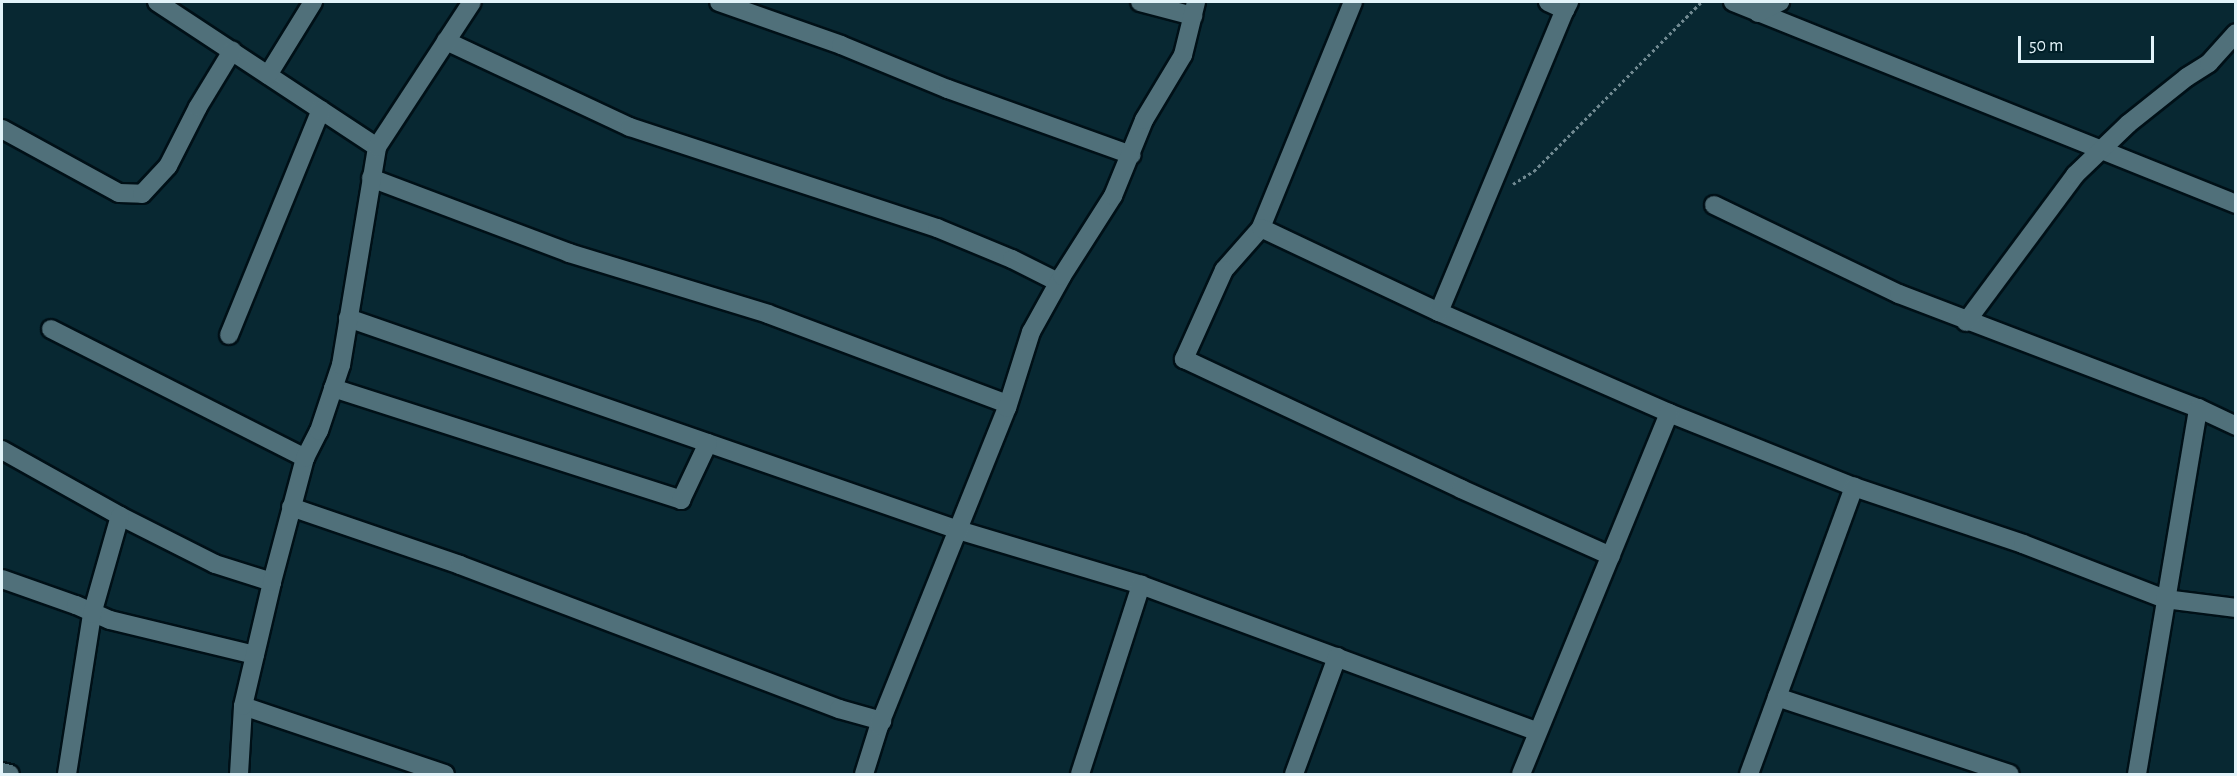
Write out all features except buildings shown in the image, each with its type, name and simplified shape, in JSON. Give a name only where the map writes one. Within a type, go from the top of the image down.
[{"type":"street","points":[[157,2],[377,147]]},
{"type":"street","points":[[268,75],[313,2]]},
{"type":"street","points":[[239,774],[243,706],[272,582],[305,458],[320,431],[341,365],[377,147],[472,2]]},
{"type":"street","points":[[719,2],[841,45],[948,89],[1131,155]]},
{"type":"street","points":[[864,774],[882,721],[1008,404],[1031,332],[1058,282],[1113,196],[1144,120],[1183,55],[1194,9],[1140,2]]},
{"type":"street","points":[[1353,2],[1261,228],[1224,270],[1184,359],[1461,489],[1611,556]]},
{"type":"street","points":[[1439,312],[1567,6],[1548,2]]},
{"type":"street","points":[[1733,2],[2235,204]]},
{"type":"street","points":[[1758,13],[1780,2]]},
{"type":"street","points":[[1782,23],[1791,2]]},
{"type":"street","points":[[1966,322],[2075,175],[2137,117],[2187,77],[2209,63],[2235,33]]},
{"type":"street","points":[[446,41],[630,127],[937,228],[1012,258],[1058,282]]},
{"type":"street","points":[[2,129],[119,193],[142,194],[168,166],[198,107],[232,51]]},
{"type":"street","points":[[229,335],[321,110]]},
{"type":"street","points":[[371,178],[568,253],[768,314],[1008,404]]},
{"type":"street","points":[[1714,205],[1899,294],[1966,322],[2198,408],[2231,418]]},
{"type":"street","points":[[1261,228],[1439,312],[1670,413],[1854,487],[2023,544],[2165,599],[2235,608]]},
{"type":"street","points":[[348,318],[958,530],[1141,585],[1538,732]]},
{"type":"street","points":[[51,329],[305,458]]},
{"type":"street","points":[[333,388],[681,500],[708,443]]},
{"type":"street","points":[[2137,774],[2198,408]]},
{"type":"street","points":[[1521,774],[1670,413]]},
{"type":"street","points":[[2,450],[120,516],[215,564],[272,582]]},
{"type":"street","points":[[1749,774],[1854,487]]},
{"type":"street","points":[[291,507],[460,566],[839,708],[882,721]]},
{"type":"street","points":[[67,774],[92,614],[120,516]]},
{"type":"street","points":[[2,579],[76,605],[92,614],[255,655]]},
{"type":"street","points":[[1080,774],[1141,585]]},
{"type":"street","points":[[1294,774],[1337,657]]},
{"type":"street","points":[[1777,698],[2010,774]]},
{"type":"street","points":[[243,706],[445,774]]},
{"type":"street","points":[[2,772],[10,774]]},
{"type":"path","points":[[1486,200],[1534,171],[1701,2]]}]
